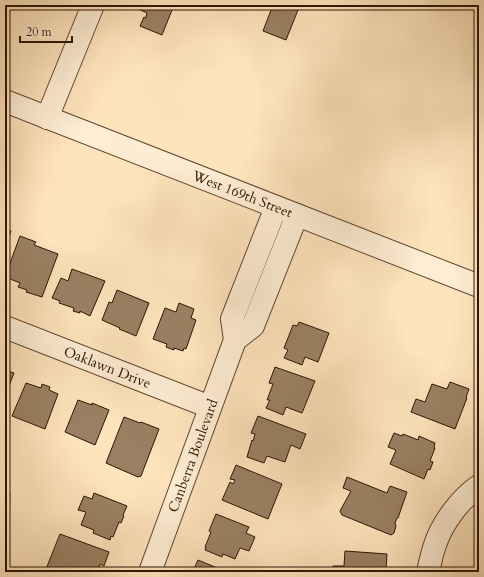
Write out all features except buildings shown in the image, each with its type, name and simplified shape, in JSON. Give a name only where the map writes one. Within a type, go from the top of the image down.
[{"type":"street","points":[[48,118],[92,5]]},
{"type":"street","name":"West 169th Street","points":[[5,101],[479,286]]},
{"type":"street","name":"Canberra Boulevard","points":[[150,572],[235,340],[232,319],[276,207]]},
{"type":"street","points":[[235,340],[253,326],[297,215]]},
{"type":"street","name":"Oaklawn Drive","points":[[5,327],[210,407]]},
{"type":"street","points":[[428,572],[435,544],[447,521],[467,494],[479,486]]},
{"type":"water","points":[[5,489],[10,493],[9,535],[5,551]]}]
